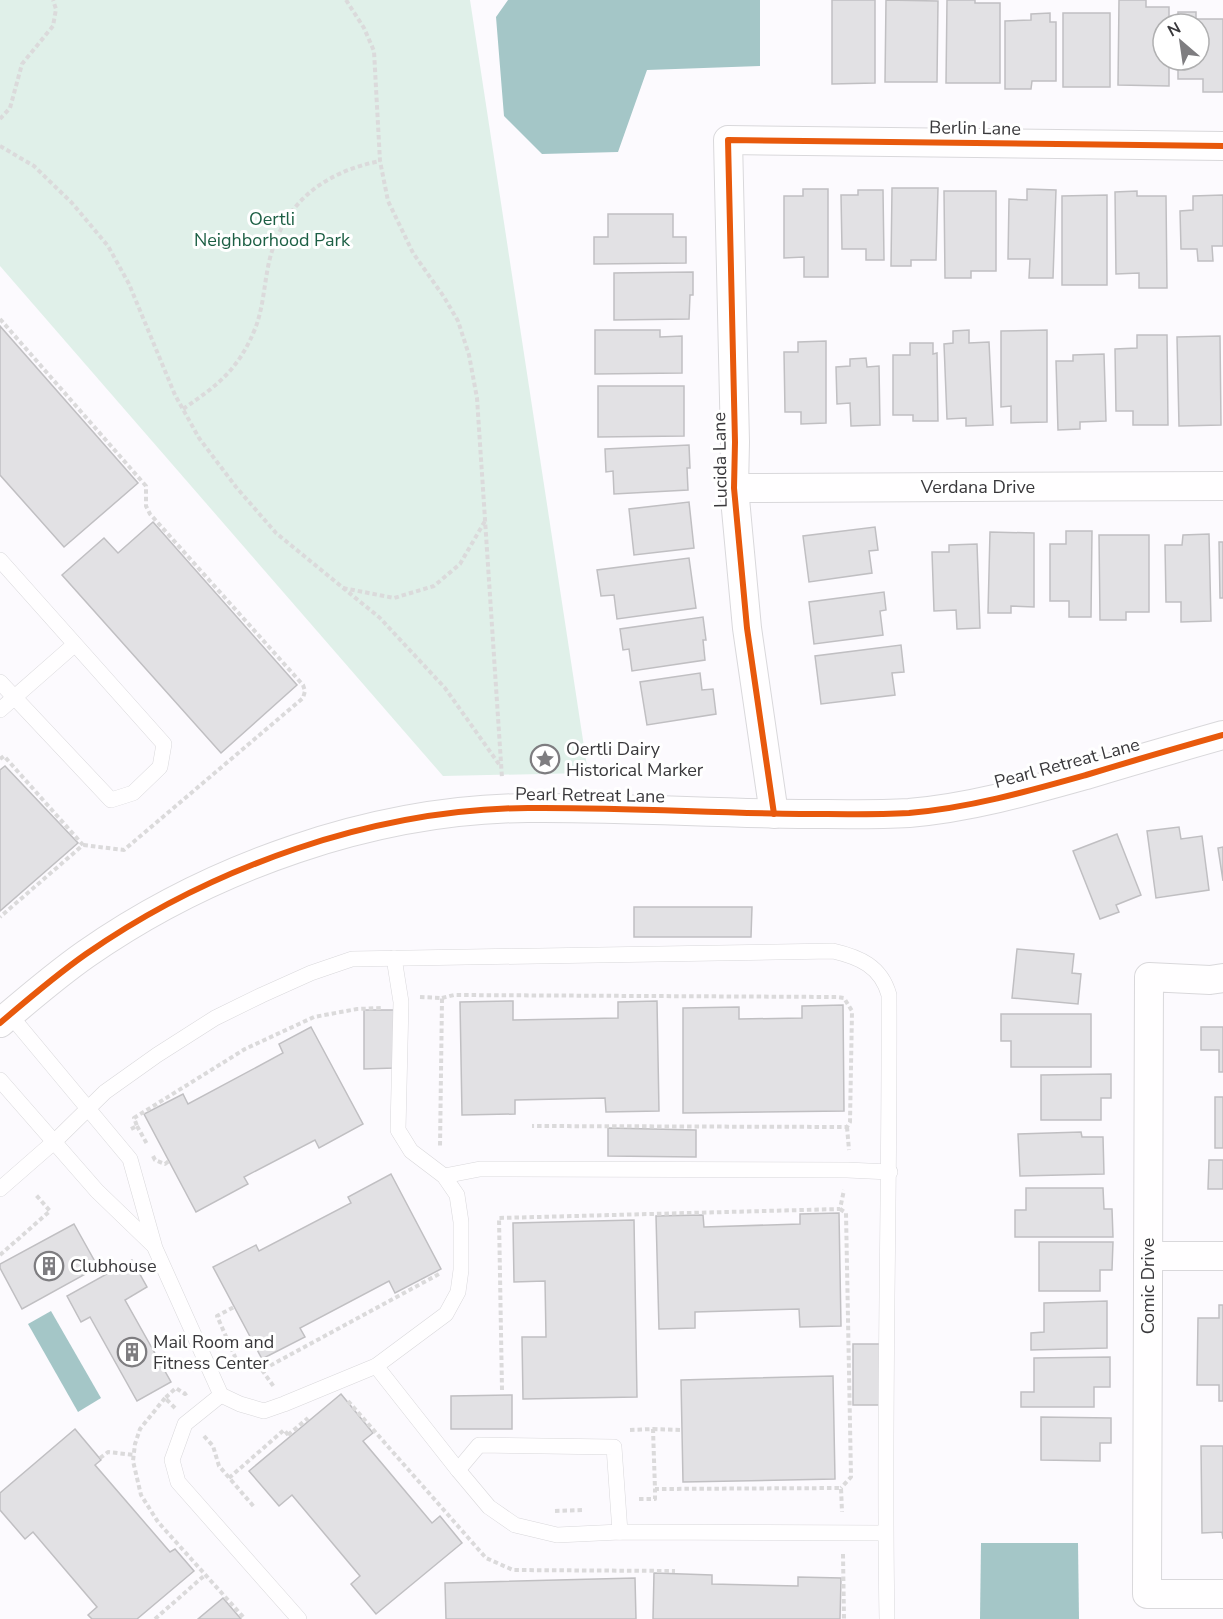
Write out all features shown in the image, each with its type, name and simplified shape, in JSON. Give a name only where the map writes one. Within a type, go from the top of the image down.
[{"type":"street","name":"Berlin Lane","points":[[728,140],[1223,146]]},
{"type":"street","name":"Lucida Lane","points":[[728,140],[734,488],[747,628],[774,814]]},
{"type":"street","name":"Verdana Drive","points":[[734,488],[1223,486]]},
{"type":"street","name":"Pearl Retreat Lane","points":[[5,1019],[52,979],[89,952],[174,902],[220,879],[273,857],[354,832],[424,817],[524,808],[774,814],[911,813],[1006,796],[1058,783],[1223,735]]},
{"type":"street","name":"Comic Drive","points":[[1223,978],[1210,980],[1149,977],[1147,1594],[1223,1594]]},
{"type":"street","points":[[1148,1257],[1223,1256]]},
{"type":"lane","points":[[0,560],[164,744],[160,767],[133,793],[111,800],[0,682]]},
{"type":"lane","points":[[0,710],[74,645]]},
{"type":"lane","points":[[0,1189],[55,1141],[105,1092],[157,1054],[215,1018],[262,995],[311,973],[352,959],[833,951],[855,956],[879,972],[886,983],[889,994],[890,1172],[885,1533],[887,1619]]},
{"type":"lane","points":[[5,1019],[88,1109],[130,1159],[155,1248],[220,1395],[264,1411],[376,1366],[446,1314],[458,1292],[461,1270],[461,1222],[457,1195],[444,1176],[411,1151],[398,1130],[401,1002],[394,958]]},
{"type":"lane","points":[[0,1080],[97,1191],[155,1248]]},
{"type":"lane","points":[[444,1176],[480,1169],[890,1172]]},
{"type":"lane","points":[[376,1366],[489,1508],[515,1525],[557,1534],[620,1532],[885,1533]]},
{"type":"lane","points":[[220,1395],[185,1424],[172,1460],[178,1482],[299,1619]]},
{"type":"lane","points":[[458,1470],[479,1445],[614,1447],[620,1532]]},
{"type":"path","points":[[0,119],[10,108],[22,64],[53,26],[56,9],[53,0]]},
{"type":"path","points":[[346,0],[364,28],[374,51],[380,161],[388,201],[413,253],[458,321],[469,355],[477,398],[502,778]]},
{"type":"path","points":[[0,146],[34,166],[72,203],[108,246],[129,284],[175,395],[199,438],[236,487],[276,534],[380,618],[445,688],[501,767]]},
{"type":"path","points":[[183,409],[229,374],[243,353],[262,309],[270,259],[276,240],[289,217],[312,188],[333,175],[358,165],[380,161]]},
{"type":"path","points":[[0,319],[146,486],[146,506],[150,514],[303,685],[305,691],[303,698],[124,850],[83,845],[4,756],[0,759]]},
{"type":"path","points":[[342,588],[394,598],[434,586],[460,564],[485,521]]},
{"type":"path","points":[[0,917],[83,845]]},
{"type":"path","points":[[420,997],[442,998],[466,995],[844,998],[852,1011],[850,1122],[847,1127],[849,1150]]},
{"type":"path","points":[[440,1148],[442,998]]},
{"type":"path","points":[[123,1133],[137,1126],[134,1118],[245,1049],[314,1017],[381,1008]]},
{"type":"path","points":[[532,1126],[847,1127]]},
{"type":"path","points":[[840,1209],[844,1187]]},
{"type":"path","points":[[0,1255],[50,1211],[36,1195]]},
{"type":"path","points":[[502,1390],[499,1218],[840,1209],[846,1212],[851,1477],[841,1488],[842,1512]]},
{"type":"path","points":[[262,1370],[441,1274]]},
{"type":"path","points":[[234,1307],[217,1316],[236,1359],[266,1373],[275,1389]]},
{"type":"path","points":[[230,1362],[236,1359]]},
{"type":"path","points":[[196,1388],[185,1394],[177,1388],[165,1398],[140,1429],[134,1461],[141,1495],[158,1522],[245,1619]]},
{"type":"path","points":[[165,1398],[178,1411]]},
{"type":"path","points":[[638,1499],[655,1499],[653,1429]]},
{"type":"path","points":[[229,1478],[284,1430],[290,1437]]},
{"type":"path","points":[[630,1430],[682,1430]]},
{"type":"path","points":[[204,1436],[213,1446],[219,1466],[255,1508]]},
{"type":"path","points":[[100,1458],[108,1452],[134,1455]]},
{"type":"path","points":[[655,1490],[841,1488]]},
{"type":"path","points":[[843,1554],[844,1619]]},
{"type":"path","points":[[155,1619],[205,1575]]},
{"type":"green space","name":"Oertli Neighborhood Park","points":[[0,0],[470,0],[588,773],[443,776],[0,266]]},
{"type":"water","points":[[508,0],[760,0],[760,66],[647,70],[618,152],[542,154],[504,116],[496,17]]},
{"type":"water","points":[[51,1311],[101,1398],[78,1412],[28,1324]]},
{"type":"water","points":[[981,1543],[1078,1543],[1079,1619],[980,1619]]},
{"type":"building","points":[[832,0],[875,0],[875,83],[832,84]]},
{"type":"building","points":[[886,0],[938,1],[937,82],[885,82]]},
{"type":"building","points":[[947,0],[1000,3],[1000,83],[946,83]]},
{"type":"building","points":[[1119,0],[1146,0],[1146,7],[1169,7],[1169,12],[1151,12],[1151,72],[1169,72],[1169,86],[1118,85]]},
{"type":"building","points":[[1050,13],[1050,22],[1056,22],[1056,81],[1032,81],[1031,89],[1005,89],[1005,21],[1031,20],[1031,14]]},
{"type":"building","points":[[1063,13],[1110,13],[1110,87],[1063,87]]},
{"type":"building","points":[[1211,19],[1223,19],[1223,92],[1203,92],[1203,79],[1178,79],[1178,72],[1211,72]]},
{"type":"building","points":[[892,188],[938,188],[936,260],[911,260],[911,266],[891,266]]},
{"type":"building","points":[[803,189],[828,189],[828,277],[804,277],[804,257],[784,258],[784,196],[803,196]]},
{"type":"building","points":[[1027,189],[1056,190],[1053,278],[1029,278],[1030,259],[1008,259],[1009,199],[1027,200]]},
{"type":"building","points":[[858,190],[883,190],[884,260],[866,260],[866,249],[842,249],[841,195],[858,195]]},
{"type":"building","points":[[944,191],[996,191],[996,271],[971,271],[971,278],[945,278]]},
{"type":"building","points":[[1137,191],[1137,196],[1166,196],[1167,288],[1139,288],[1139,273],[1116,274],[1115,192]]},
{"type":"building","points":[[1107,195],[1107,285],[1062,285],[1062,196]]},
{"type":"building","points":[[1223,195],[1223,246],[1212,246],[1213,261],[1198,261],[1197,249],[1181,249],[1180,211],[1193,210],[1193,196]]},
{"type":"building","points":[[608,214],[673,214],[673,237],[686,237],[686,263],[594,264],[594,237],[608,237]]},
{"type":"building","points":[[693,272],[693,295],[690,295],[689,319],[614,320],[614,273]]},
{"type":"building","points":[[0,326],[138,483],[64,547],[0,475]]},
{"type":"building","points":[[595,330],[660,330],[660,337],[682,336],[682,373],[595,374]]},
{"type":"building","points":[[969,330],[969,343],[989,342],[993,425],[966,426],[966,418],[947,419],[944,344],[953,343],[953,331]]},
{"type":"building","points":[[1047,330],[1047,422],[1011,423],[1011,406],[1001,407],[1001,331]]},
{"type":"building","points":[[1137,335],[1167,335],[1168,425],[1133,425],[1133,411],[1116,411],[1115,349],[1137,348]]},
{"type":"building","points":[[1220,336],[1221,425],[1179,426],[1177,337]]},
{"type":"building","points":[[826,341],[826,423],[801,424],[801,412],[785,412],[784,352],[798,352],[798,342]]},
{"type":"building","points":[[910,343],[933,343],[933,354],[937,353],[938,421],[913,421],[913,415],[893,415],[893,355],[910,355]]},
{"type":"building","points":[[1104,354],[1106,421],[1080,422],[1080,429],[1058,430],[1056,361],[1073,361],[1073,355]]},
{"type":"building","points":[[866,358],[867,367],[879,366],[880,425],[851,426],[850,403],[837,404],[836,367],[850,366],[850,359]]},
{"type":"building","points":[[598,386],[684,386],[684,436],[598,437]]},
{"type":"building","points":[[689,445],[688,490],[614,494],[613,471],[606,472],[605,449]]},
{"type":"building","points":[[689,502],[694,548],[634,555],[629,509]]},
{"type":"building","points":[[153,522],[297,685],[221,753],[62,575],[104,538],[118,553]]},
{"type":"building","points":[[875,527],[878,550],[869,551],[872,573],[809,582],[803,536]]},
{"type":"building","points":[[1066,531],[1092,531],[1091,617],[1069,617],[1069,601],[1050,601],[1050,544],[1066,544]]},
{"type":"building","points":[[990,532],[1034,533],[1034,607],[1011,606],[1011,613],[988,613]]},
{"type":"building","points":[[1209,534],[1211,621],[1181,622],[1181,602],[1166,602],[1165,545],[1182,545],[1183,535]]},
{"type":"building","points":[[1099,535],[1149,535],[1149,612],[1126,612],[1126,620],[1100,620]]},
{"type":"building","points":[[1219,542],[1223,542],[1223,598],[1220,598]]},
{"type":"building","points":[[977,544],[980,628],[957,629],[956,610],[934,611],[932,552],[949,552],[949,545]]},
{"type":"building","points":[[689,558],[696,608],[617,619],[614,595],[601,596],[597,570]]},
{"type":"building","points":[[884,592],[886,610],[880,611],[883,635],[814,644],[809,602]]},
{"type":"building","points":[[703,617],[706,640],[703,640],[705,660],[632,671],[629,649],[623,650],[620,629]]},
{"type":"building","points":[[901,645],[904,672],[892,673],[895,695],[821,704],[815,656]]},
{"type":"building","points":[[700,673],[702,690],[713,689],[716,714],[647,725],[640,682]]},
{"type":"building","points":[[5,766],[78,843],[0,911],[0,770]]},
{"type":"building","points":[[1179,827],[1181,839],[1202,836],[1209,890],[1156,898],[1147,831]]},
{"type":"building","points":[[1117,834],[1141,895],[1116,905],[1119,912],[1100,919],[1073,851]]},
{"type":"building","points":[[1223,847],[1223,881],[1218,848]]},
{"type":"building","points":[[634,907],[752,907],[751,937],[634,937]]},
{"type":"building","points":[[1017,949],[1074,954],[1072,973],[1081,974],[1078,1004],[1012,998]]},
{"type":"building","points":[[513,1001],[513,1020],[618,1018],[618,1002],[657,1001],[659,1111],[606,1112],[605,1098],[515,1100],[515,1114],[462,1115],[460,1002]]},
{"type":"building","points":[[843,1005],[844,1111],[683,1113],[683,1008],[739,1007],[739,1019],[802,1018],[802,1006]]},
{"type":"building","points":[[364,1010],[394,1010],[394,1068],[364,1069]]},
{"type":"building","points":[[1001,1014],[1091,1014],[1091,1067],[1011,1067],[1011,1041],[1001,1041]]},
{"type":"building","points":[[311,1027],[363,1124],[319,1148],[315,1140],[244,1177],[248,1184],[196,1212],[144,1114],[183,1094],[188,1104],[283,1053],[279,1044]]},
{"type":"building","points":[[1201,1027],[1223,1027],[1223,1072],[1219,1072],[1219,1050],[1201,1050]]},
{"type":"building","points":[[1111,1074],[1111,1098],[1101,1098],[1101,1120],[1041,1120],[1041,1075]]},
{"type":"building","points":[[1215,1097],[1223,1097],[1223,1148],[1215,1148]]},
{"type":"building","points":[[608,1128],[696,1130],[696,1157],[608,1156]]},
{"type":"building","points":[[1081,1132],[1082,1137],[1103,1137],[1104,1174],[1020,1176],[1018,1134]]},
{"type":"building","points":[[1209,1160],[1223,1160],[1223,1189],[1208,1189]]},
{"type":"building","points":[[391,1174],[441,1269],[395,1293],[389,1281],[300,1328],[305,1337],[262,1359],[213,1267],[256,1245],[259,1251],[351,1203],[348,1197]]},
{"type":"building","points":[[1026,1188],[1103,1188],[1104,1209],[1112,1209],[1113,1237],[1015,1237],[1015,1210],[1026,1210]]},
{"type":"building","points":[[839,1213],[841,1326],[800,1327],[799,1309],[695,1312],[695,1328],[659,1329],[656,1216],[703,1215],[704,1227],[800,1224],[800,1214]]},
{"type":"building","points":[[634,1220],[637,1397],[523,1399],[522,1337],[546,1337],[545,1281],[514,1282],[513,1223]]},
{"type":"building","name":"Clubhouse","points":[[74,1224],[98,1267],[22,1309],[0,1264]]},
{"type":"building","points":[[1039,1242],[1113,1242],[1112,1270],[1100,1270],[1100,1291],[1039,1291]]},
{"type":"building","name":"Mail Room and Fitness Center","points":[[132,1260],[147,1287],[125,1300],[171,1382],[137,1401],[90,1317],[81,1322],[67,1296]]},
{"type":"building","points":[[1107,1301],[1107,1348],[1031,1350],[1031,1333],[1044,1332],[1044,1303]]},
{"type":"building","points":[[1219,1305],[1223,1305],[1223,1401],[1219,1401],[1219,1385],[1197,1385],[1198,1318],[1219,1318]]},
{"type":"building","points":[[853,1344],[880,1344],[880,1405],[853,1405]]},
{"type":"building","points":[[1110,1357],[1110,1387],[1094,1387],[1094,1407],[1021,1407],[1021,1392],[1034,1392],[1034,1358]]},
{"type":"building","points":[[833,1376],[835,1479],[683,1482],[681,1380]]},
{"type":"building","points":[[341,1394],[373,1433],[363,1441],[432,1523],[440,1516],[462,1543],[376,1614],[351,1584],[360,1576],[292,1495],[279,1506],[249,1471]]},
{"type":"building","points":[[512,1395],[512,1429],[451,1429],[451,1396]]},
{"type":"building","points":[[1041,1417],[1111,1418],[1111,1443],[1100,1443],[1100,1461],[1041,1460]]},
{"type":"building","points":[[75,1429],[101,1460],[95,1465],[170,1552],[175,1549],[194,1571],[137,1619],[92,1619],[88,1615],[97,1607],[33,1532],[25,1539],[0,1510],[0,1493]]},
{"type":"building","points":[[1201,1446],[1223,1446],[1223,1539],[1222,1532],[1202,1533]]},
{"type":"building","points":[[654,1573],[712,1575],[712,1584],[798,1586],[798,1577],[841,1578],[840,1619],[653,1619]]},
{"type":"building","points":[[635,1578],[636,1619],[446,1619],[445,1583]]},
{"type":"building","points":[[223,1598],[241,1619],[198,1619]]},
{"type":"cycle path","points":[[774,814],[747,628],[734,488],[728,140],[1223,146]]},
{"type":"cycle path","points":[[0,1023],[86,954],[135,923],[186,895],[240,870],[296,849],[353,832],[412,819],[470,811],[528,808],[800,814],[882,814],[931,811],[1021,793],[1223,735]]},
{"type":"place","name":"Oertli Dairy Historical Marker","points":[[545,759]]},
{"type":"place","name":"Clubhouse","points":[[49,1266]]},
{"type":"place","name":"Mail Room and Fitness Center","points":[[132,1352]]}]
